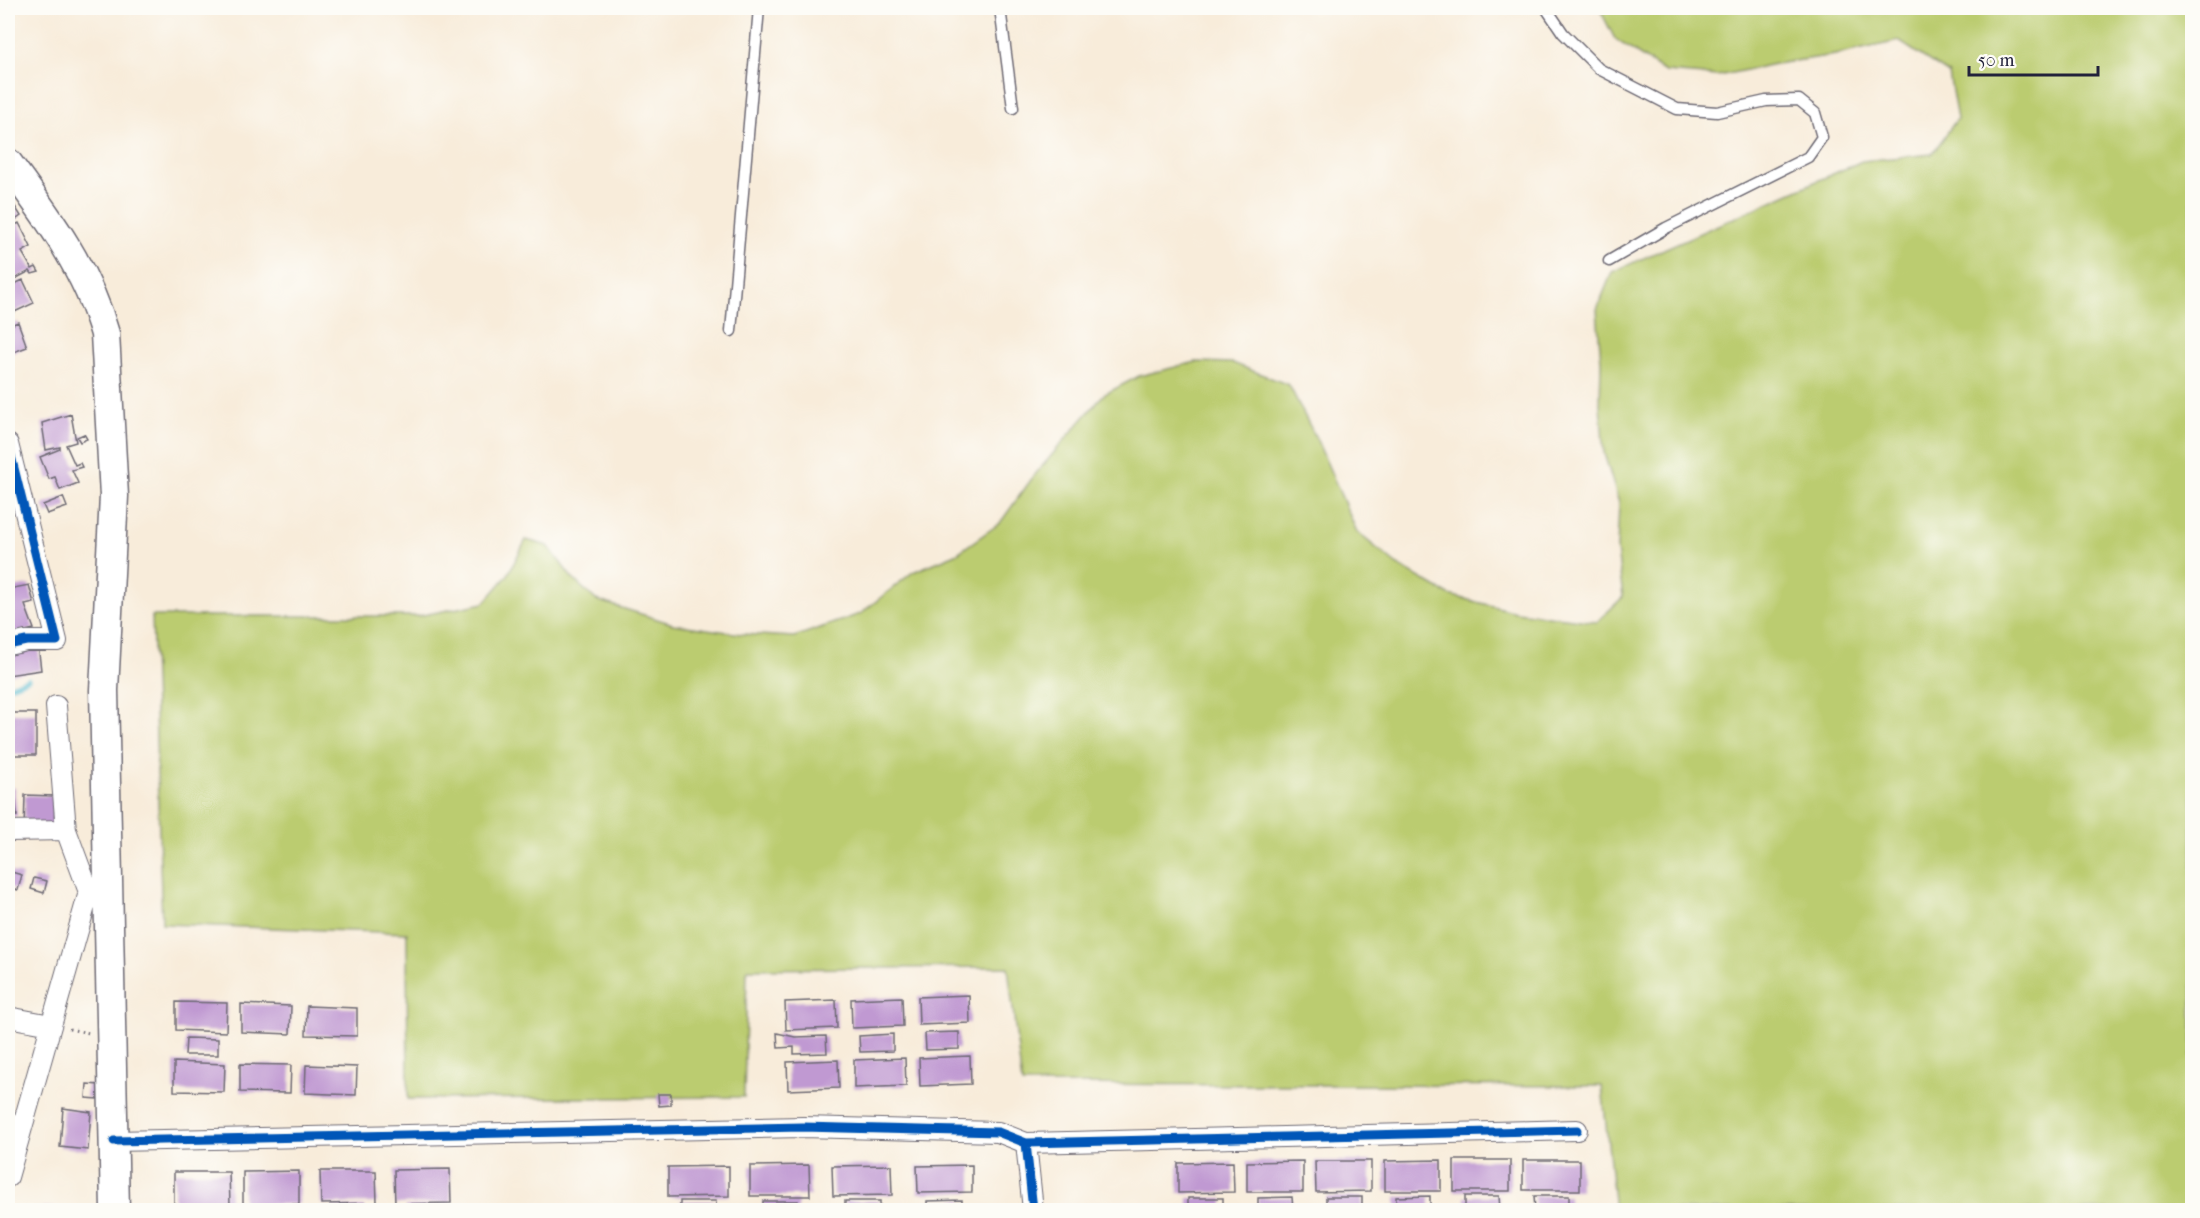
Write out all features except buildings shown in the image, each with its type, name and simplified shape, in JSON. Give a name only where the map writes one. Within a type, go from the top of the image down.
[{"type":"main road","points":[[8,163],[47,216],[79,268],[100,316],[105,334],[114,496],[104,690],[115,1210]]},
{"type":"street","points":[[8,444],[57,641],[26,641],[8,645]]},
{"type":"street","points":[[8,1176],[89,892],[66,830],[56,706]]},
{"type":"street","points":[[8,831],[66,830]]},
{"type":"street","points":[[8,1017],[51,1025]]},
{"type":"street","points":[[114,1141],[803,1127],[998,1132],[1026,1143],[1577,1130]]},
{"type":"street","points":[[1026,1143],[1033,1210]]},
{"type":"lane","points":[[731,331],[759,8]]},
{"type":"lane","points":[[1000,8],[1013,108]]},
{"type":"lane","points":[[1546,8],[1563,33],[1599,69],[1677,109],[1717,112],[1766,101],[1799,100],[1815,113],[1822,137],[1808,158],[1666,228],[1609,261]]},
{"type":"path","points":[[51,1025],[111,1037]]},
{"type":"green space","points":[[1599,8],[2192,8],[2192,1210],[1615,1210],[1602,1086],[1022,1084],[1008,967],[747,969],[744,1097],[408,1099],[407,933],[162,924],[152,616],[418,616],[484,603],[507,576],[526,540],[548,546],[572,578],[596,600],[673,624],[741,634],[794,637],[860,614],[913,572],[956,554],[1000,523],[1033,477],[1103,395],[1139,376],[1196,362],[1233,363],[1289,385],[1316,438],[1357,532],[1396,564],[1449,595],[1516,612],[1597,622],[1623,597],[1617,549],[1619,503],[1604,453],[1600,405],[1601,362],[1597,309],[1612,272],[1862,161],[1932,154],[1957,119],[1949,74],[1899,41],[1718,76],[1665,72],[1615,39]]},
{"type":"waterway","points":[[8,687],[28,679]]},
{"type":"cycle path","points":[[8,444],[57,641],[26,641],[8,645]]},
{"type":"cycle path","points":[[114,1141],[803,1127],[998,1132],[1026,1143],[1033,1210]]},
{"type":"cycle path","points":[[1026,1143],[1577,1130]]}]
